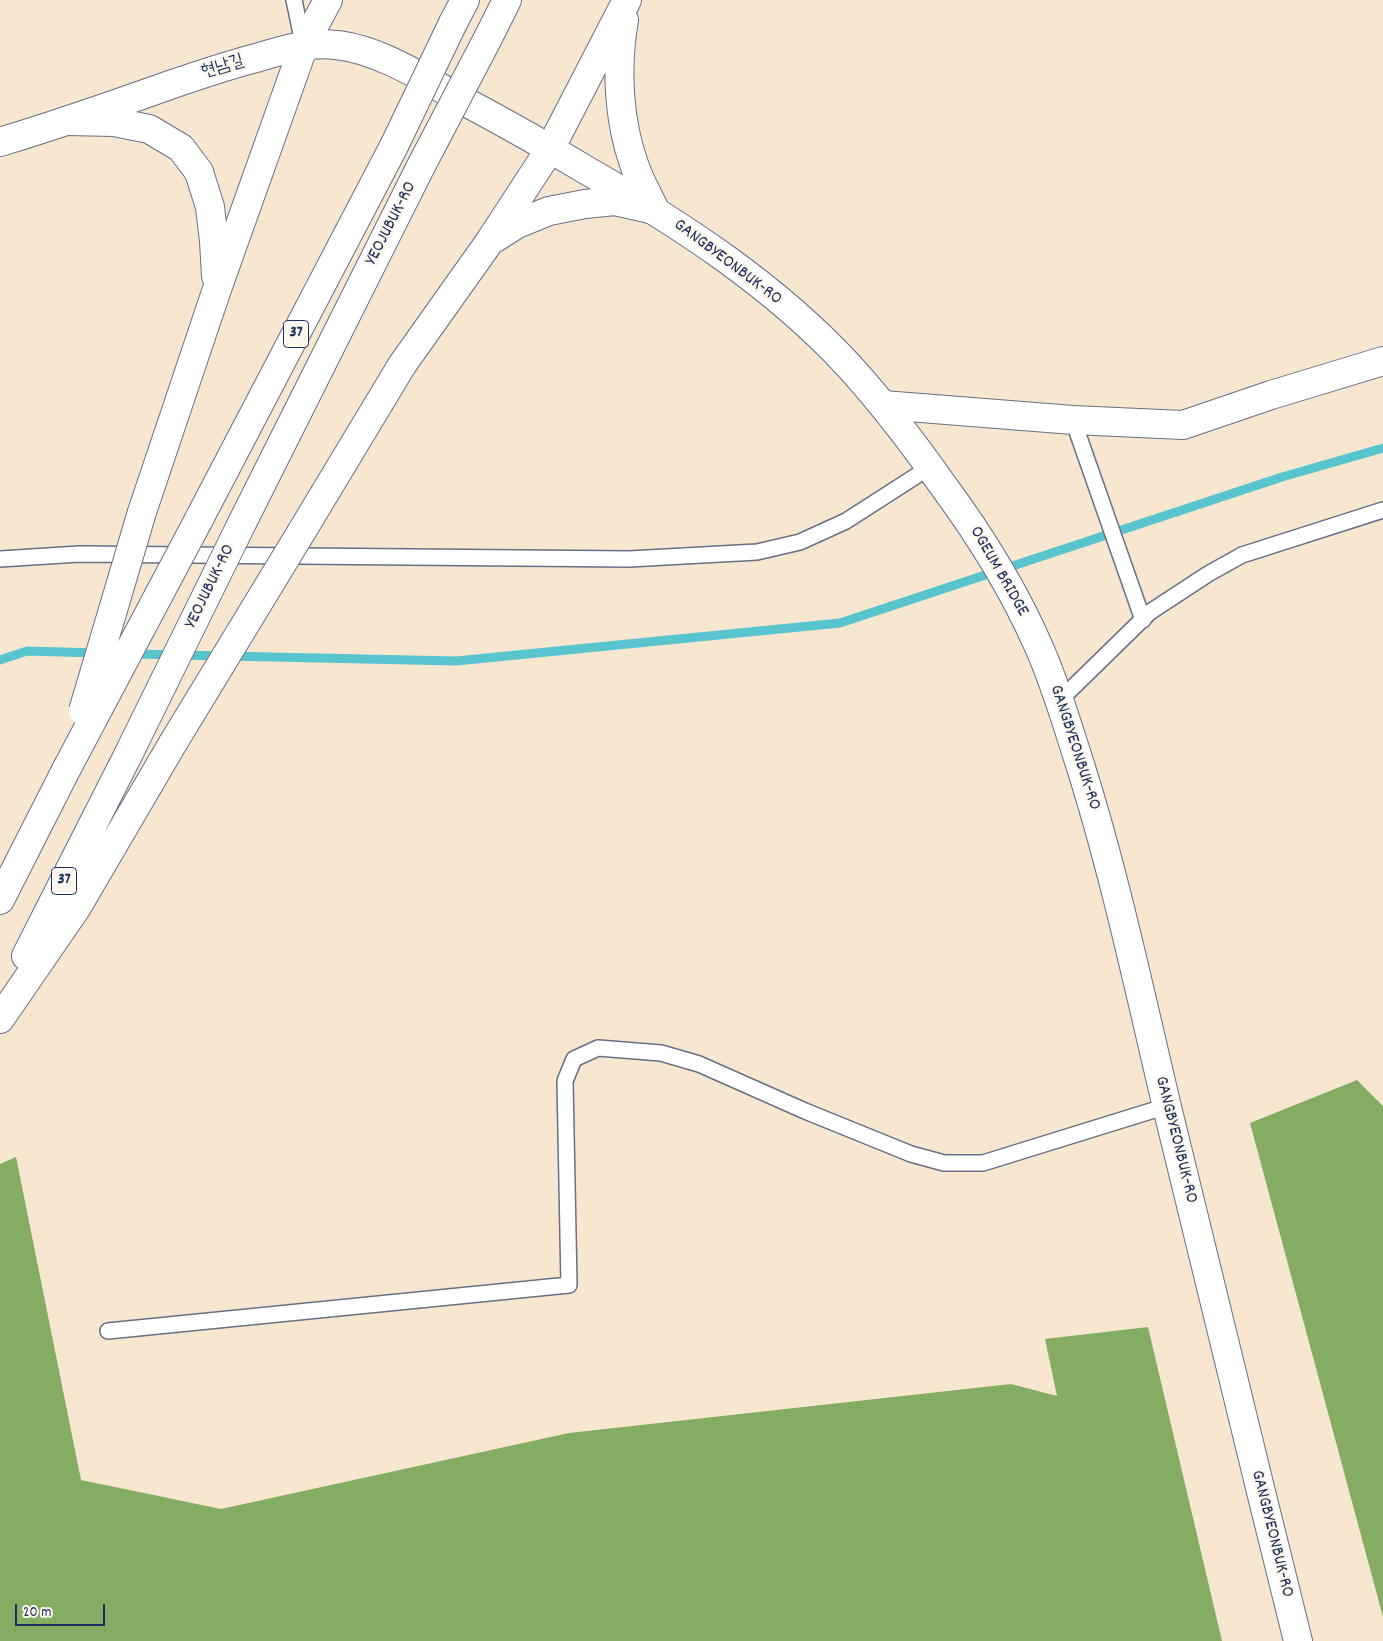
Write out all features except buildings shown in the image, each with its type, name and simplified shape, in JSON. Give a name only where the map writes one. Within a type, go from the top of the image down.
[{"type":"main road","points":[[67,768],[142,512],[216,292],[304,45],[328,0]]},
{"type":"main road","name":"YEOJUBUK-RO","points":[[0,1007],[128,755],[421,166],[507,0]]},
{"type":"main road","points":[[0,1019],[77,906],[173,743],[402,365],[490,241],[550,149],[627,1]]},
{"type":"main road","points":[[627,1],[619,49],[620,86],[626,130],[634,164],[654,210]]},
{"type":"main road","name":"YEOJUBUK-RO","points":[[67,768],[394,146],[459,12]]},
{"type":"main road","name":"현남길","points":[[0,142],[220,68],[304,45],[335,45],[364,50],[445,90]]},
{"type":"main road","name":"GANGBYEONBUK-RO","points":[[445,90],[654,210],[759,284],[802,320],[845,362],[883,405],[954,500]]},
{"type":"main road","points":[[67,121],[114,122],[149,129],[181,148],[199,172],[210,207],[214,241],[216,292]]},
{"type":"main road","points":[[490,241],[517,224],[549,210],[615,201],[654,210]]},
{"type":"main road","points":[[883,405],[1073,420],[1182,425],[1271,395],[1383,361]]},
{"type":"main road","name":"OGEUM BRIDGE","points":[[954,500],[1013,593],[1038,644]]},
{"type":"main road","name":"GANGBYEONBUK-RO","points":[[1038,644],[1060,700],[1112,874],[1298,1641]]},
{"type":"main road","name":"37","points":[[0,900],[67,768]]},
{"type":"lane","points":[[294,0],[304,45]]},
{"type":"lane","points":[[1073,420],[1143,620]]},
{"type":"lane","points":[[0,559],[89,554],[630,559],[757,552],[800,542],[846,521],[930,467]]},
{"type":"lane","points":[[1060,700],[1150,612],[1199,580],[1242,555],[1383,510]]},
{"type":"lane","points":[[108,1331],[569,1285],[565,1081],[574,1059],[598,1048],[661,1053],[699,1064],[822,1118],[911,1154],[944,1163],[983,1163],[1167,1106]]},
{"type":"green space","points":[[1357,1080],[1383,1106],[1383,1617],[1250,1123]]},
{"type":"green space","points":[[16,1157],[81,1480],[221,1509],[569,1433],[1011,1384],[1057,1396],[1045,1339],[1148,1327],[1222,1641],[0,1641],[0,1164]]},
{"type":"waterway","points":[[133,654],[456,661],[840,623],[1282,477],[1383,448]]},
{"type":"waterway","points":[[0,660],[27,651],[97,653]]}]
